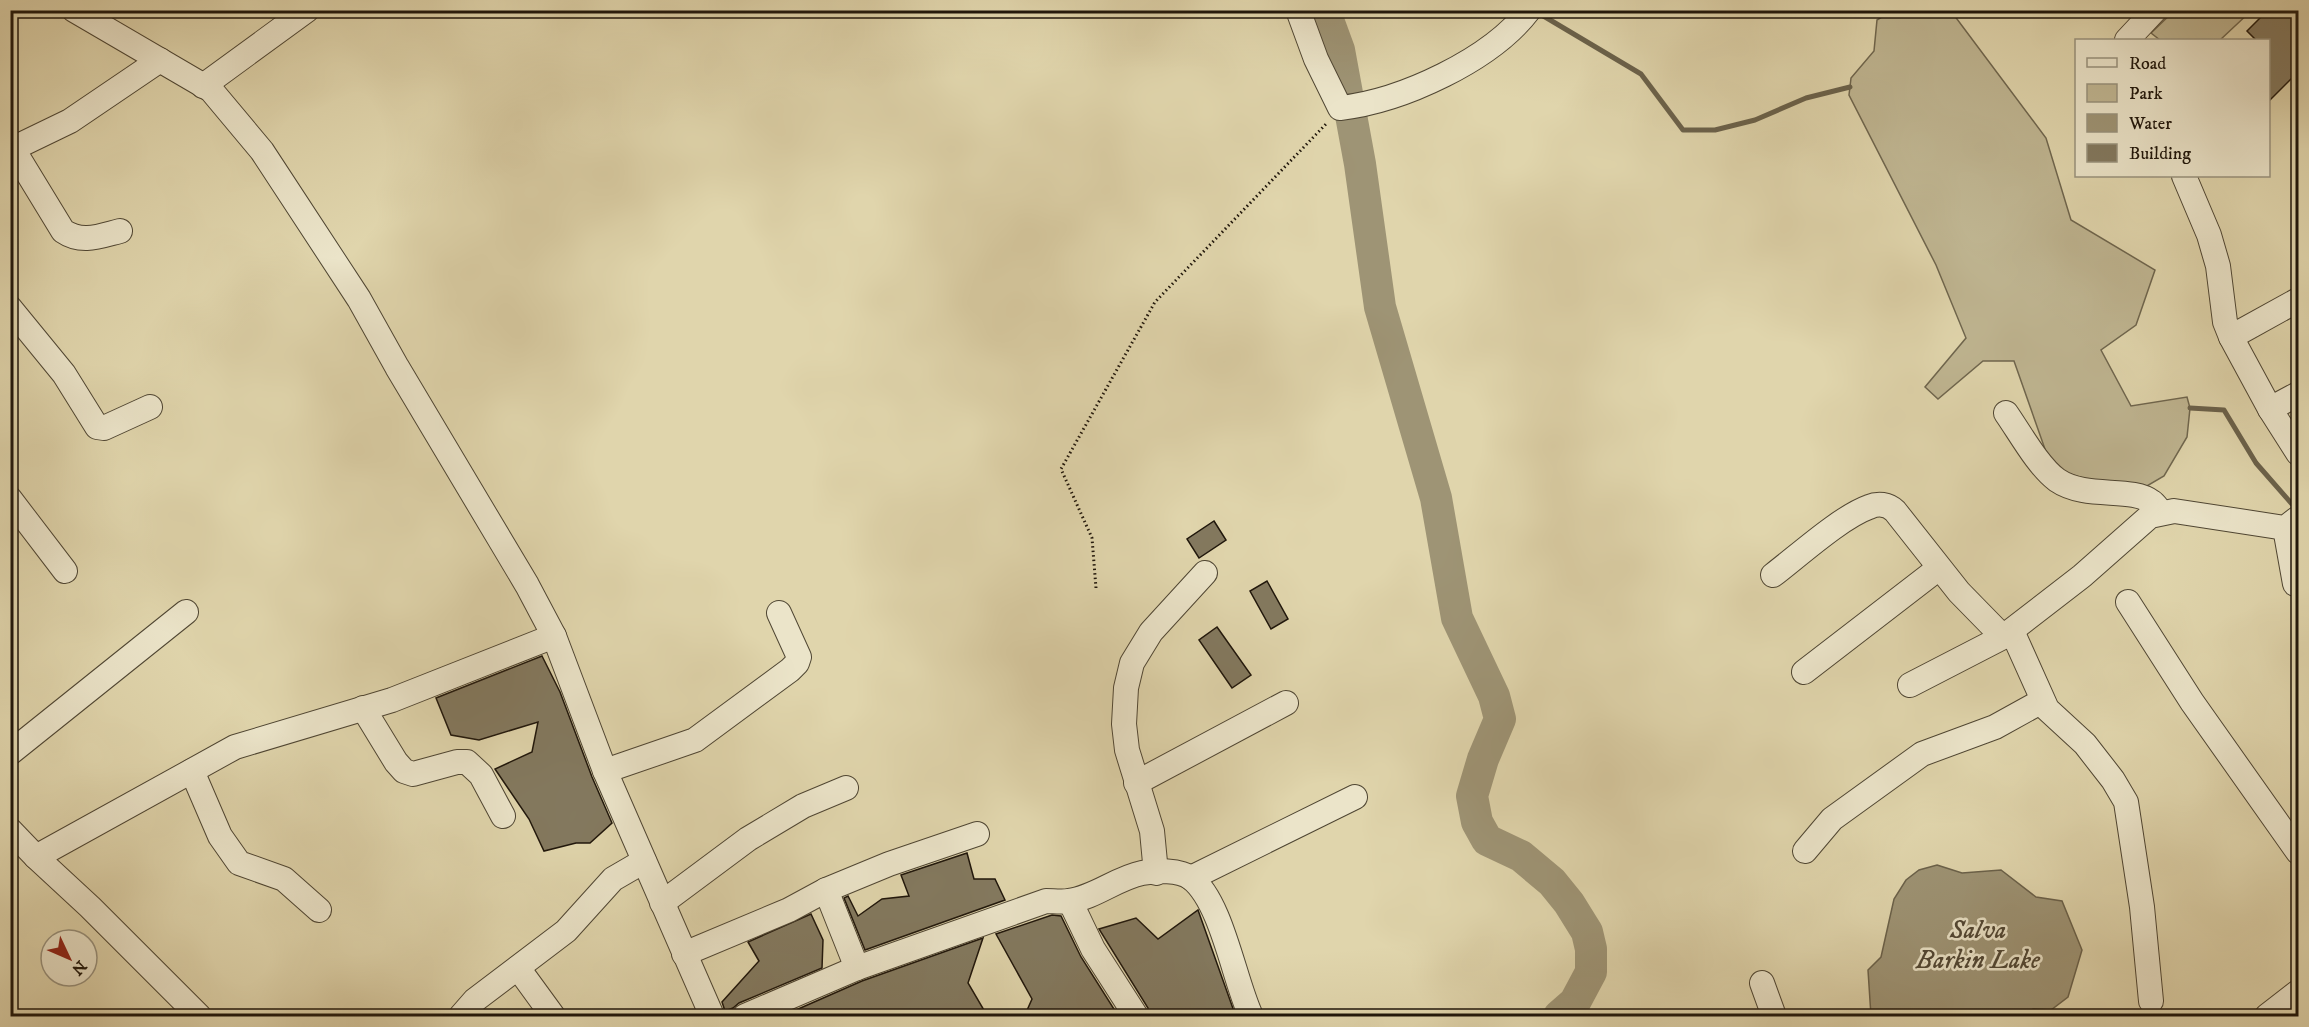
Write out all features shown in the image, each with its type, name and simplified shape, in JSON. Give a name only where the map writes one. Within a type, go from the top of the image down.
[{"type":"street","points":[[74,10],[211,90],[262,151],[359,299],[397,368],[527,585],[554,636],[605,771],[712,1017]]},
{"type":"street","points":[[204,86],[308,10]]},
{"type":"street","points":[[1298,10],[1316,59],[1334,100],[1340,108],[1365,106],[1394,97],[1475,59],[1525,16]]},
{"type":"street","points":[[2128,39],[2144,14]]},
{"type":"street","points":[[120,231],[87,239],[70,236],[63,231],[12,149],[70,121],[160,60]]},
{"type":"street","points":[[2184,177],[2209,235],[2218,266],[2228,330],[2298,453]]},
{"type":"street","points":[[2228,330],[2298,300]]},
{"type":"street","points":[[10,308],[64,374],[97,427],[104,428],[150,407]]},
{"type":"street","points":[[2271,409],[2298,394]]},
{"type":"street","points":[[2006,413],[2057,480],[2087,492],[2142,497],[2152,502],[2161,512]]},
{"type":"street","points":[[10,499],[65,572]]},
{"type":"street","points":[[1773,575],[1846,519],[1876,504],[1890,506],[1959,592],[2008,634],[2047,709],[2085,744],[2113,780],[2126,802],[2142,907],[2151,1001]]},
{"type":"street","points":[[1910,685],[2008,634],[2082,576],[2136,527],[2150,516],[2161,512],[2174,511],[2293,523],[2295,584],[2298,584]]},
{"type":"street","points":[[1804,672],[1939,568]]},
{"type":"street","points":[[1156,873],[1152,831],[1126,750],[1124,724],[1126,688],[1132,663],[1151,632],[1205,573]]},
{"type":"street","points":[[2128,602],[2192,702],[2298,852]]},
{"type":"street","points":[[10,753],[186,612]]},
{"type":"street","points":[[605,771],[695,740],[790,670],[799,657],[779,612]]},
{"type":"street","points":[[36,857],[236,747],[392,700],[554,636]]},
{"type":"street","points":[[1805,851],[1832,819],[1922,754],[1995,727],[2042,701]]},
{"type":"street","points":[[1136,783],[1286,703]]},
{"type":"street","points":[[363,708],[404,771],[413,774],[457,762],[467,762],[481,775],[503,816]]},
{"type":"street","points":[[192,771],[220,836],[239,863],[284,879],[320,910]]},
{"type":"street","points":[[662,903],[748,839],[803,806],[846,789]]},
{"type":"street","points":[[1191,878],[1355,797]]},
{"type":"street","points":[[10,830],[199,1017]]},
{"type":"street","points":[[684,954],[780,914],[826,890],[889,864],[977,834]]},
{"type":"street","points":[[461,1017],[475,1000],[566,931],[613,879],[644,861]]},
{"type":"street","points":[[745,1017],[857,968],[1046,901],[1071,901],[1142,873],[1176,872],[1191,878],[1204,893],[1220,922],[1241,994],[1251,1017]]},
{"type":"street","points":[[826,890],[857,968]]},
{"type":"street","points":[[1071,901],[1093,949],[1136,1017]]},
{"type":"street","points":[[518,968],[553,1017]]},
{"type":"street","points":[[1762,983],[1774,1017]]},
{"type":"street","points":[[2267,1017],[2298,992]]},
{"type":"path","points":[[1096,588],[1092,538],[1061,469],[1155,302],[1340,108]]},
{"type":"green space","points":[[2175,10],[2251,10],[2221,39],[2159,39],[2151,33]]},
{"type":"green space","points":[[1891,11],[1951,11],[2046,138],[2071,220],[2155,270],[2136,325],[2101,350],[2131,406],[2187,397],[2190,408],[2187,437],[2164,476],[2135,493],[2052,469],[2014,361],[1983,361],[1938,399],[1925,387],[1966,338],[1936,265],[1849,95],[1851,78],[1874,51],[1877,20]]},
{"type":"water","name":"Salva Barkin Lake","points":[[1937,865],[1962,873],[2001,870],[2036,897],[2062,901],[2082,950],[2068,997],[2051,1010],[2033,1009],[2028,1016],[1871,1016],[1868,970],[1881,957],[1894,899],[1906,880],[1919,870]]},
{"type":"building","points":[[2268,10],[2298,10],[2298,82],[2292,78],[2270,100],[2270,39],[2255,39],[2247,31]]},
{"type":"building","points":[[1214,521],[1226,540],[1199,558],[1187,539]]},
{"type":"building","points":[[1267,581],[1288,619],[1271,629],[1250,591]]},
{"type":"building","points":[[1217,627],[1251,675],[1232,688],[1199,640]]},
{"type":"building","points":[[542,656],[560,692],[612,823],[590,843],[576,843],[544,851],[529,819],[495,769],[532,752],[538,722],[479,740],[451,735],[436,698]]},
{"type":"building","points":[[967,853],[974,879],[995,879],[1005,900],[865,950],[844,898],[848,896],[858,916],[882,899],[909,896],[901,875]]},
{"type":"building","points":[[1198,910],[1236,1017],[1150,1017],[1148,1008],[1099,929],[1136,918],[1158,939]]},
{"type":"building","points":[[811,914],[823,940],[822,968],[725,1011],[722,1002],[759,961],[748,942]]},
{"type":"building","points":[[1052,915],[1061,916],[1081,957],[1119,1017],[1024,1017],[1032,999],[996,934]]},
{"type":"building","points":[[983,938],[968,983],[988,1017],[780,1017],[862,981]]},
{"type":"waterway","points":[[1321,10],[1328,20],[1339,50],[1360,164],[1380,307],[1436,498],[1457,618],[1494,696],[1500,719],[1483,759],[1472,796],[1477,822],[1487,840],[1521,856],[1552,882],[1569,903],[1587,932],[1591,949],[1591,972],[1575,1002],[1559,1016]]},
{"type":"waterway","points":[[1535,11],[1641,74],[1683,130],[1715,130],[1755,120],[1806,98],[1850,87]]},
{"type":"waterway","points":[[2190,408],[2224,410],[2256,463],[2298,511]]}]
